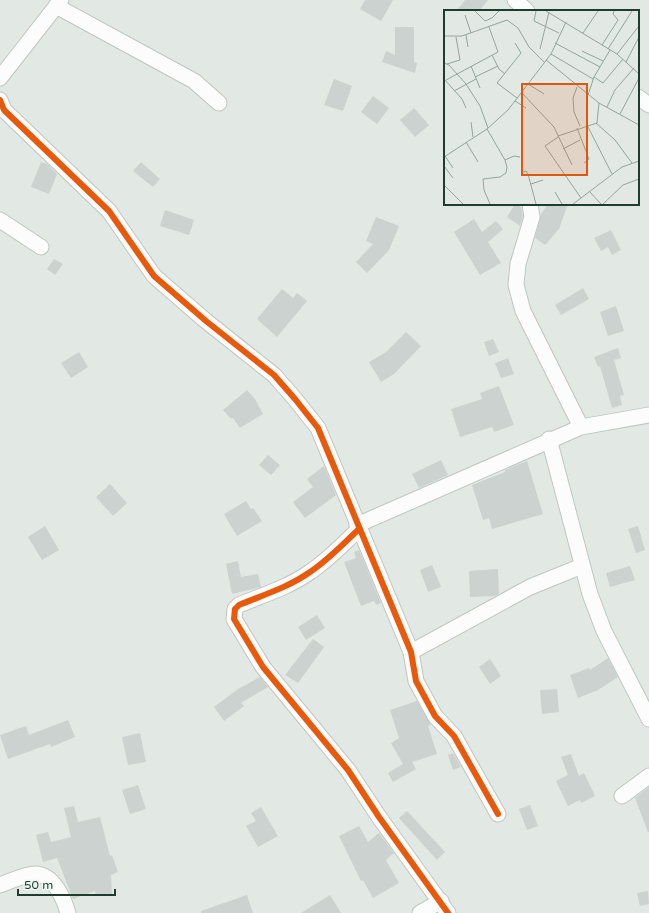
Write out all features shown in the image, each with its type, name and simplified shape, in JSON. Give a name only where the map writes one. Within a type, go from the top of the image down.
[{"type":"street","points":[[515,0],[526,10]]},
{"type":"street","points":[[0,78],[59,3],[194,81],[220,103]]},
{"type":"street","points":[[639,98],[649,105]]},
{"type":"street","points":[[1,106],[109,211],[154,276],[206,321],[268,370],[286,388],[318,428],[411,652],[416,681],[435,716],[454,736],[498,814]]},
{"type":"street","points":[[530,205],[532,216],[518,264],[516,285],[523,311],[581,427]]},
{"type":"street","points":[[0,220],[41,247]]},
{"type":"street","points":[[420,913],[445,907],[379,817],[348,770],[263,667],[234,619],[235,609],[239,605],[285,586],[309,573],[329,558],[358,527],[549,439],[581,427],[649,415]]},
{"type":"street","points":[[549,439],[582,566],[604,631],[649,718]]},
{"type":"street","points":[[411,652],[530,588],[582,566]]},
{"type":"street","points":[[622,796],[649,776]]},
{"type":"street","points":[[0,885],[35,874],[41,875],[54,884],[60,893],[68,913]]},
{"type":"building","points":[[365,0],[393,0],[381,21],[360,9]]},
{"type":"building","points":[[465,0],[488,0],[480,10],[457,10]]},
{"type":"building","points":[[395,27],[414,27],[414,62],[417,63],[415,73],[382,62],[386,51],[395,55]]},
{"type":"building","points":[[334,79],[352,86],[343,111],[324,105]]},
{"type":"building","points":[[373,96],[389,108],[377,124],[361,112]]},
{"type":"building","points":[[414,108],[429,125],[415,137],[400,120]]},
{"type":"building","points":[[41,162],[47,164],[57,174],[49,194],[31,187]]},
{"type":"building","points":[[141,162],[160,179],[153,187],[133,171]]},
{"type":"building","points":[[514,205],[521,207],[523,216],[520,226],[507,217]]},
{"type":"building","points":[[547,205],[568,205],[559,229],[545,245],[535,238],[541,214]]},
{"type":"building","points":[[165,210],[194,220],[189,235],[160,226]]},
{"type":"building","points":[[376,217],[399,226],[389,250],[367,273],[356,262],[373,244],[366,241]]},
{"type":"building","points":[[474,219],[482,232],[496,221],[503,229],[488,242],[501,263],[480,275],[454,232]]},
{"type":"building","points":[[611,230],[621,250],[612,255],[608,247],[601,251],[594,238]]},
{"type":"building","points":[[54,259],[63,264],[55,275],[47,269]]},
{"type":"building","points":[[583,288],[589,299],[561,315],[555,305]]},
{"type":"building","points":[[282,289],[293,298],[297,293],[307,301],[277,337],[257,319]]},
{"type":"building","points":[[616,306],[624,331],[608,336],[600,312]]},
{"type":"building","points":[[406,332],[421,346],[394,374],[381,382],[369,362],[386,352]]},
{"type":"building","points":[[493,339],[499,352],[489,356],[484,342]]},
{"type":"building","points":[[618,348],[621,358],[614,360],[624,395],[620,396],[622,405],[612,408],[600,366],[598,367],[594,357]]},
{"type":"building","points":[[79,352],[88,367],[71,378],[61,363]]},
{"type":"building","points":[[508,358],[514,374],[501,378],[495,363]]},
{"type":"building","points":[[499,386],[514,425],[494,432],[492,427],[460,437],[451,409],[482,399],[480,393]]},
{"type":"building","points":[[247,390],[255,399],[263,414],[240,428],[233,418],[231,419],[223,410]]},
{"type":"building","points":[[268,455],[280,465],[271,475],[259,465]]},
{"type":"building","points":[[441,460],[448,475],[419,488],[412,474]]},
{"type":"building","points":[[527,461],[543,514],[492,529],[489,518],[483,520],[472,485],[505,472],[505,470]]},
{"type":"building","points":[[324,466],[336,495],[305,518],[293,502],[313,487],[307,479]]},
{"type":"building","points":[[110,484],[127,503],[113,516],[96,497]]},
{"type":"building","points":[[246,501],[262,521],[237,536],[224,514]]},
{"type":"building","points":[[45,526],[59,550],[42,560],[28,537]]},
{"type":"building","points":[[638,526],[645,550],[636,553],[628,529]]},
{"type":"building","points":[[359,550],[381,603],[376,605],[374,601],[361,606],[344,562],[356,558],[354,552]]},
{"type":"building","points":[[238,561],[241,577],[258,574],[261,587],[232,594],[226,564]]},
{"type":"building","points":[[432,565],[441,587],[428,592],[420,570]]},
{"type":"building","points":[[630,566],[635,580],[610,587],[606,573]]},
{"type":"building","points":[[498,569],[499,594],[495,596],[470,597],[469,571]]},
{"type":"building","points":[[317,615],[325,628],[306,640],[298,627]]},
{"type":"building","points":[[313,639],[324,647],[298,683],[285,675]]},
{"type":"building","points":[[608,658],[618,677],[598,690],[578,698],[570,675],[589,668],[590,670]]},
{"type":"building","points":[[490,659],[501,676],[490,684],[479,667]]},
{"type":"building","points":[[260,677],[268,687],[241,703],[244,706],[224,721],[214,707],[238,689]]},
{"type":"building","points":[[557,689],[559,712],[542,714],[540,690]]},
{"type":"building","points":[[417,701],[431,725],[428,726],[437,754],[412,762],[416,769],[393,782],[388,773],[403,764],[391,743],[399,738],[390,710]]},
{"type":"building","points":[[68,720],[75,737],[51,747],[50,744],[8,759],[0,735],[26,726],[29,735]]},
{"type":"building","points":[[140,733],[146,762],[128,765],[122,737]]},
{"type":"building","points":[[453,753],[461,767],[453,770],[448,755]]},
{"type":"building","points":[[571,754],[579,776],[584,773],[595,796],[581,803],[580,800],[568,806],[556,781],[568,775],[561,757]]},
{"type":"building","points":[[138,785],[146,809],[130,814],[122,790]]},
{"type":"building","points":[[649,787],[649,832],[648,832],[635,798]]},
{"type":"building","points":[[530,805],[538,826],[527,830],[519,809]]},
{"type":"building","points":[[74,806],[78,822],[100,817],[110,856],[112,855],[118,872],[111,875],[112,895],[96,896],[95,891],[73,899],[57,858],[43,862],[36,835],[48,832],[51,842],[71,837],[64,808]]},
{"type":"building","points":[[261,807],[278,836],[258,847],[246,826],[256,821],[251,813]]},
{"type":"building","points":[[407,811],[445,852],[437,860],[399,818]]},
{"type":"building","points":[[359,826],[368,842],[379,833],[394,853],[386,860],[399,883],[373,898],[363,880],[361,881],[339,836]]},
{"type":"building","points":[[648,891],[649,904],[640,906],[637,893]]},
{"type":"building","points":[[247,895],[253,913],[201,913],[201,911]]},
{"type":"building","points":[[330,895],[341,913],[301,913]]},
{"type":"cycle path","points":[[0,100],[4,110],[109,211],[154,276],[206,321],[274,375],[318,428],[411,652],[416,681],[435,716],[454,736],[498,814]]},
{"type":"cycle path","points":[[359,529],[335,552],[302,577],[276,590],[239,605],[235,609],[234,619],[263,667],[348,770],[379,817],[448,913]]}]
